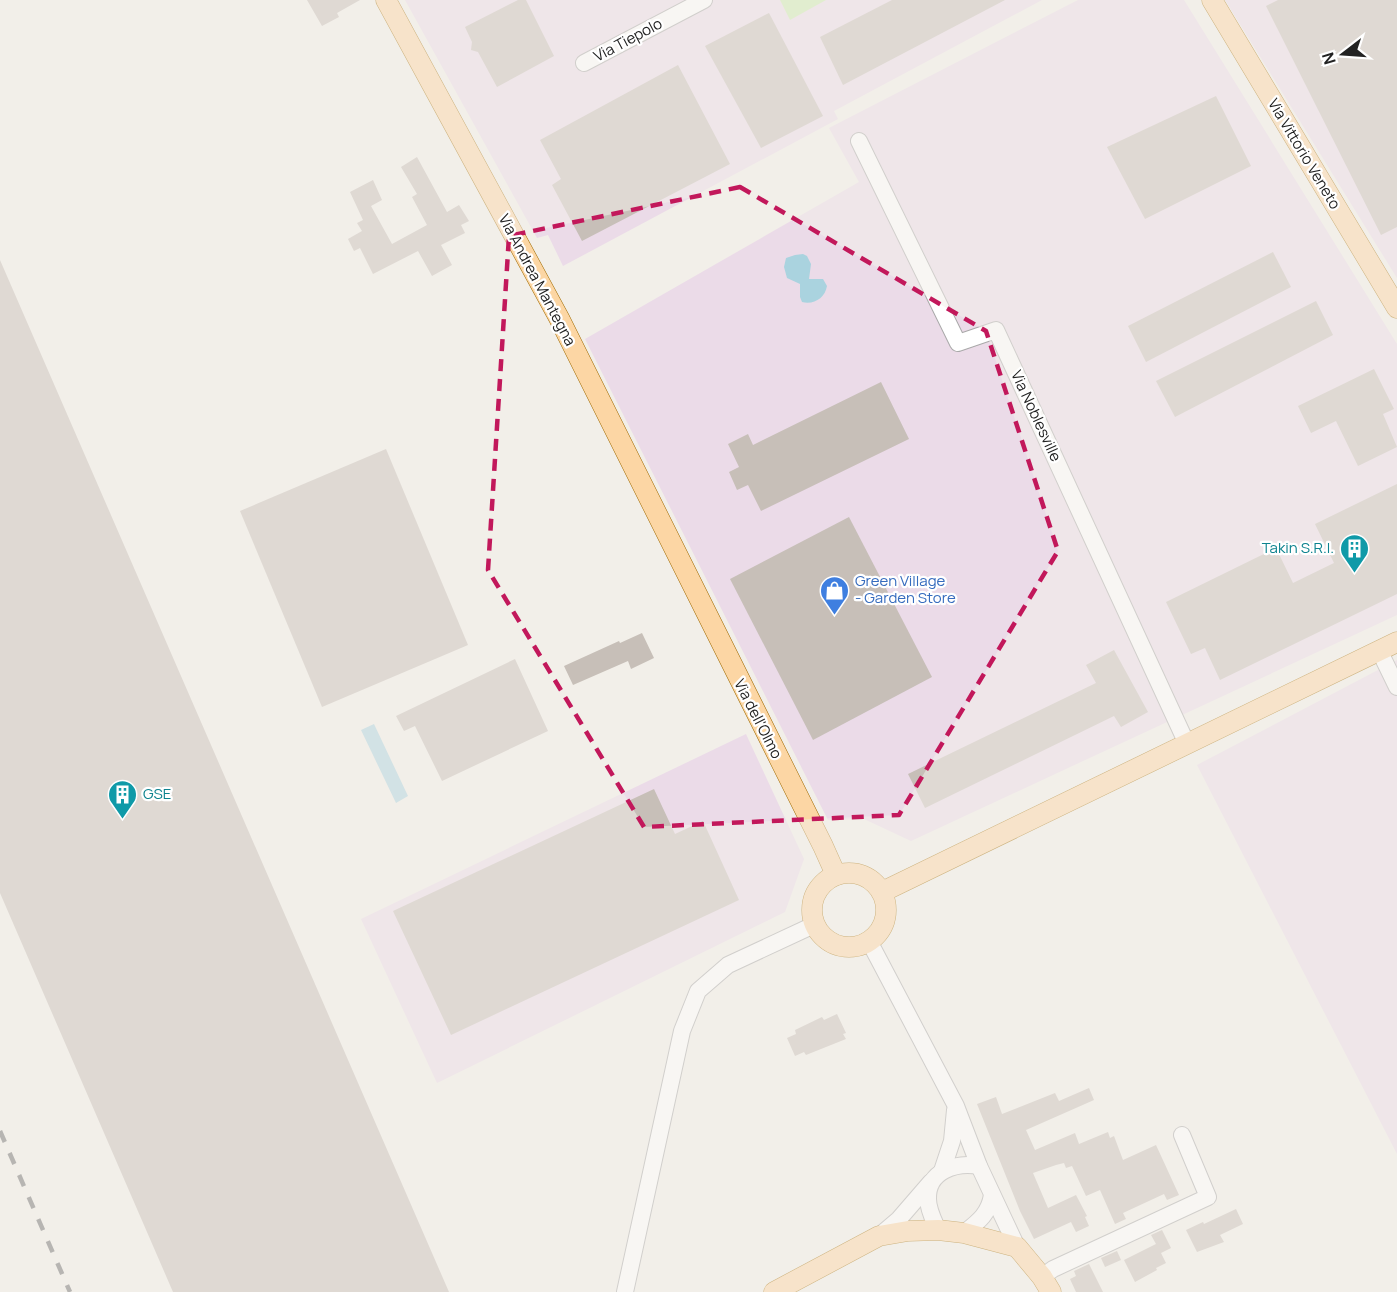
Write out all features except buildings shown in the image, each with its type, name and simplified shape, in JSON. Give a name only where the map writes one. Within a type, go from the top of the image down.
[{"type":"main road","name":"Via Andrea Mantegna","points":[[386,0],[558,318],[680,563]]},
{"type":"main road","name":"Via Vittorio Veneto","points":[[1212,0],[1397,308]]},
{"type":"main road","name":"Via dell'Olmo","points":[[680,563],[836,875]]},
{"type":"main road","points":[[882,892],[1388,646]]},
{"type":"main road","points":[[858,874],[872,880],[882,892],[886,910],[885,919],[876,935],[869,941],[855,946],[839,945],[825,937],[816,924],[813,910],[815,896],[823,884],[836,875],[858,874]]},
{"type":"main road","points":[[774,1292],[879,1236],[908,1231],[938,1230],[964,1233],[1017,1247],[1046,1284]]},
{"type":"street","name":"Via Tiepolo","points":[[585,63],[704,0]]},
{"type":"street","name":"Via Noblesville","points":[[859,141],[958,343],[996,330],[1187,744]]},
{"type":"street","points":[[1388,646],[1397,687]]},
{"type":"street","points":[[626,1292],[682,1031],[698,991],[728,965],[816,924]]},
{"type":"street","points":[[869,941],[956,1106],[979,1166],[1017,1247]]},
{"type":"street","points":[[938,1230],[928,1200],[952,1141],[956,1106]]},
{"type":"street","points":[[1046,1284],[1053,1269],[1208,1197],[1182,1135]]},
{"type":"street","points":[[879,1236],[899,1219],[937,1176],[962,1164],[979,1166]]},
{"type":"street","points":[[964,1233],[982,1219],[988,1210],[992,1195]]},
{"type":"highlighted area","points":[[740,187],[986,331],[1058,551],[899,815],[644,827],[488,570],[509,236]]},
{"type":"shaded area","points":[[405,0],[1042,0],[834,111],[838,119],[563,266],[548,235],[537,238]]},
{"type":"shaded area","points":[[1078,0],[1184,0],[1397,344],[1397,615],[911,841],[864,819],[828,820],[585,339],[859,182],[829,128]]},
{"type":"shaded area","points":[[1225,0],[1397,0],[1397,278]]},
{"type":"shaded area","points":[[1397,660],[1397,1154],[1197,765]]},
{"type":"shaded area","points":[[746,734],[804,859],[785,912],[437,1083],[361,919]]},
{"type":"green space","points":[[780,0],[826,0],[790,20]]},
{"type":"water","points":[[803,254],[807,256],[811,264],[809,279],[823,279],[827,286],[821,297],[811,302],[802,302],[800,284],[787,278],[784,267],[786,258]]},
{"type":"water","points":[[374,724],[408,796],[396,803],[361,730]]},
{"type":"railway","points":[[0,1131],[70,1292]]},
{"type":"place","name":"Takin S.R.l.","points":[[1355,574]]},
{"type":"place","name":"Green Village - Garden Store","points":[[834,616]]},
{"type":"place","name":"GSE","points":[[122,820]]}]
